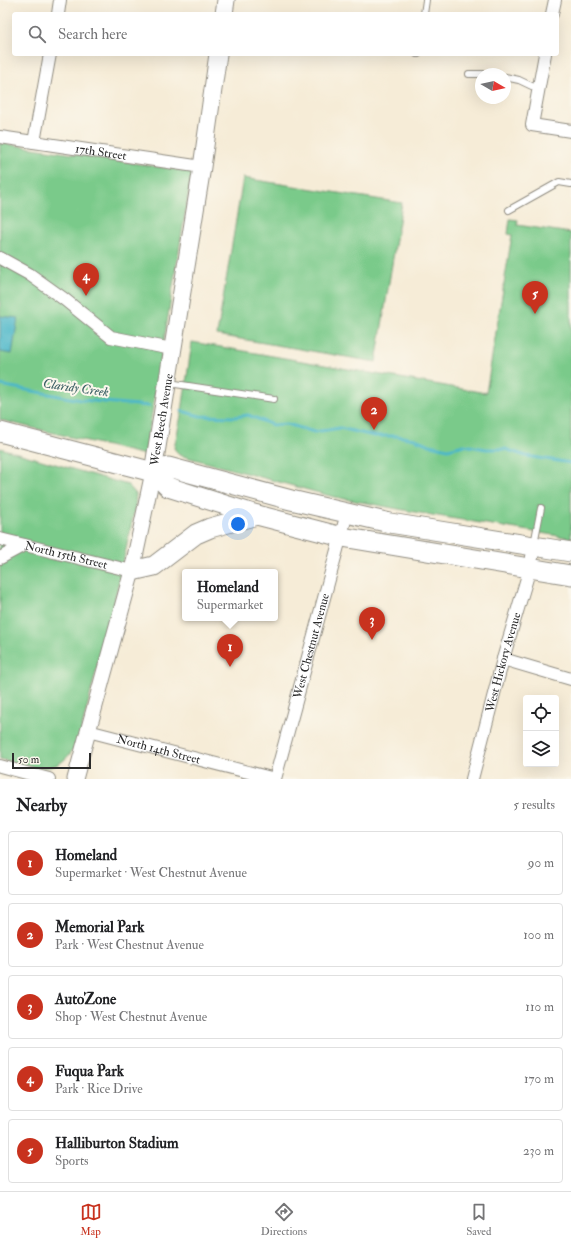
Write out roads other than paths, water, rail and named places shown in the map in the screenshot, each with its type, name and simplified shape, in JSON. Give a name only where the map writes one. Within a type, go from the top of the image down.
[{"type":"main road","points":[[224,12],[226,0]]},
{"type":"main road","name":"West Beech Avenue","points":[[160,470],[167,382],[202,167],[218,56]]},
{"type":"main road","points":[[0,432],[405,526],[571,552]]},
{"type":"main road","points":[[160,470],[168,487],[257,515],[342,537],[571,575]]},
{"type":"main road","points":[[132,571],[154,566],[196,534],[210,528],[257,515]]},
{"type":"street","points":[[58,12],[60,0]]},
{"type":"street","points":[[552,12],[555,0]]},
{"type":"street","points":[[34,142],[50,56]]},
{"type":"street","points":[[545,56],[532,125],[571,131]]},
{"type":"street","name":"17th Street","points":[[0,137],[202,167]]},
{"type":"street","points":[[0,258],[29,274],[58,294],[111,337],[172,349]]},
{"type":"street","name":"West Beech Avenue","points":[[75,779],[160,470]]},
{"type":"street","name":"West Chestnut Avenue","points":[[275,779],[342,537],[347,513]]},
{"type":"street","name":"North 15th Street","points":[[0,539],[132,571]]},
{"type":"street","points":[[0,558],[24,545]]},
{"type":"street","name":"West Hickory Avenue","points":[[472,779],[503,659],[530,568],[534,546]]},
{"type":"street","points":[[503,659],[571,678]]},
{"type":"street","name":"North 14th Street","points":[[88,731],[275,779]]},
{"type":"street","points":[[0,766],[49,779]]},
{"type":"lane","points":[[424,12],[426,0]]},
{"type":"lane","points":[[469,74],[475,74]]},
{"type":"lane","points":[[511,78],[519,80],[538,89]]},
{"type":"lane","points":[[508,210],[559,182],[571,184]]},
{"type":"lane","points":[[167,382],[274,399]]},
{"type":"lane","points":[[534,546],[541,508]]},
{"type":"water","points":[[0,316],[18,318],[12,354],[0,352]]},
{"type":"waterway","name":"Claridy Creek","points":[[0,385],[81,400],[149,406]]},
{"type":"waterway","name":"Claridy Creek","points":[[182,411],[200,416],[235,417],[248,415],[273,425],[287,424],[314,432],[340,428],[374,436],[397,436],[415,439],[430,445],[448,449],[464,445],[486,449],[505,449],[526,456],[571,463]]},
{"type":"place","name":"Fuqua Park","points":[[86,296]]},
{"type":"place","name":"Halliburton Stadium","points":[[535,314]]},
{"type":"place","name":"Memorial Park","points":[[374,430]]},
{"type":"place","name":"AutoZone","points":[[372,640]]},
{"type":"place","name":"Homeland","points":[[230,667]]}]
